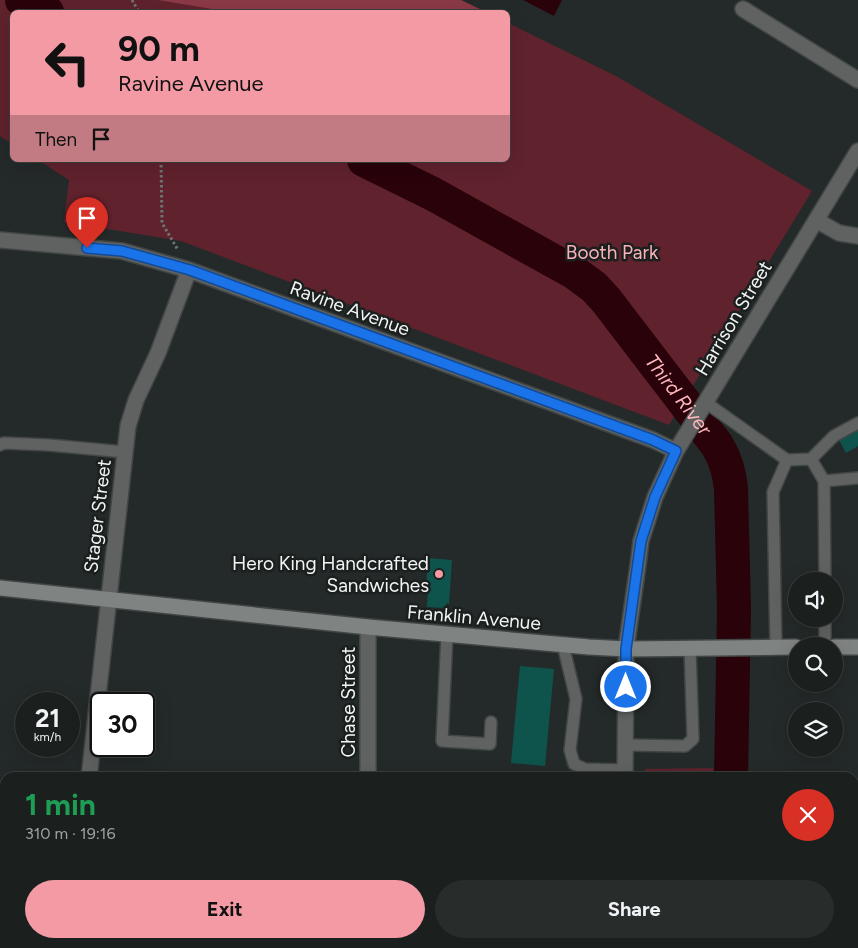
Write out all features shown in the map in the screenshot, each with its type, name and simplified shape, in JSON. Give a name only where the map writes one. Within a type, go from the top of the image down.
[{"type":"main road","name":"Franklin Avenue","points":[[0,588],[368,627],[563,645],[626,649],[788,647]]},
{"type":"main road","points":[[843,647],[858,647]]},
{"type":"street","points":[[743,9],[858,80]]},
{"type":"street","name":"Harrison Street","points":[[625,772],[626,649],[641,541],[655,497],[679,447],[707,398],[858,151]]},
{"type":"street","points":[[816,220],[839,233],[858,236]]},
{"type":"street","name":"Ravine Avenue","points":[[0,240],[122,251],[190,270],[653,440],[679,447]]},
{"type":"street","name":"Stager Street","points":[[90,772],[128,426],[136,400],[158,353],[190,270]]},
{"type":"street","name":"Chase Street","points":[[368,627],[368,772]]},
{"type":"lane","points":[[707,398],[786,460],[811,460],[834,436],[858,423]]},
{"type":"lane","points":[[0,445],[4,443],[49,445],[125,452]]},
{"type":"lane","points":[[776,647],[773,492],[786,460]]},
{"type":"lane","points":[[811,460],[824,481],[825,572]]},
{"type":"lane","points":[[824,481],[858,478]]},
{"type":"lane","points":[[448,634],[442,741],[490,744],[491,722]]},
{"type":"lane","points":[[563,645],[576,699],[570,750],[574,764],[585,769],[609,772]]},
{"type":"lane","points":[[626,745],[685,746],[692,739],[690,648]]},
{"type":"path","points":[[161,162],[162,223],[190,270]]},
{"type":"green space","points":[[0,0],[461,0],[482,10],[10,10],[10,143],[0,136]]},
{"type":"green space","name":"Booth Park","points":[[510,24],[616,76],[812,191],[669,425],[181,241],[64,222],[69,180],[41,162],[510,162]]},
{"type":"green space","points":[[713,768],[713,772],[645,772],[645,769]]},
{"type":"shaded area","points":[[158,0],[461,0],[482,10],[218,10]]},
{"type":"shaded area","points":[[523,0],[562,0],[554,16]]},
{"type":"building","points":[[858,430],[858,446],[846,453],[839,440]]},
{"type":"building","name":"Hero King Handcrafted Sandwiches","points":[[428,558],[452,560],[449,604],[446,603],[446,608],[427,607]]},
{"type":"building","points":[[520,666],[554,669],[545,766],[511,763]]},
{"type":"waterway","name":"Third River","points":[[22,0],[43,10]]},
{"type":"waterway","name":"Third River","points":[[368,162],[433,194],[575,273],[594,287],[717,445],[727,466],[731,489],[734,609],[731,772]]},
{"type":"place","name":"Hero King Handcrafted Sandwiches","points":[[439,574]]},
{"type":"route","points":[[87,248],[122,251],[190,270],[653,440],[676,451],[655,497],[641,541],[626,649],[626,687]]}]
